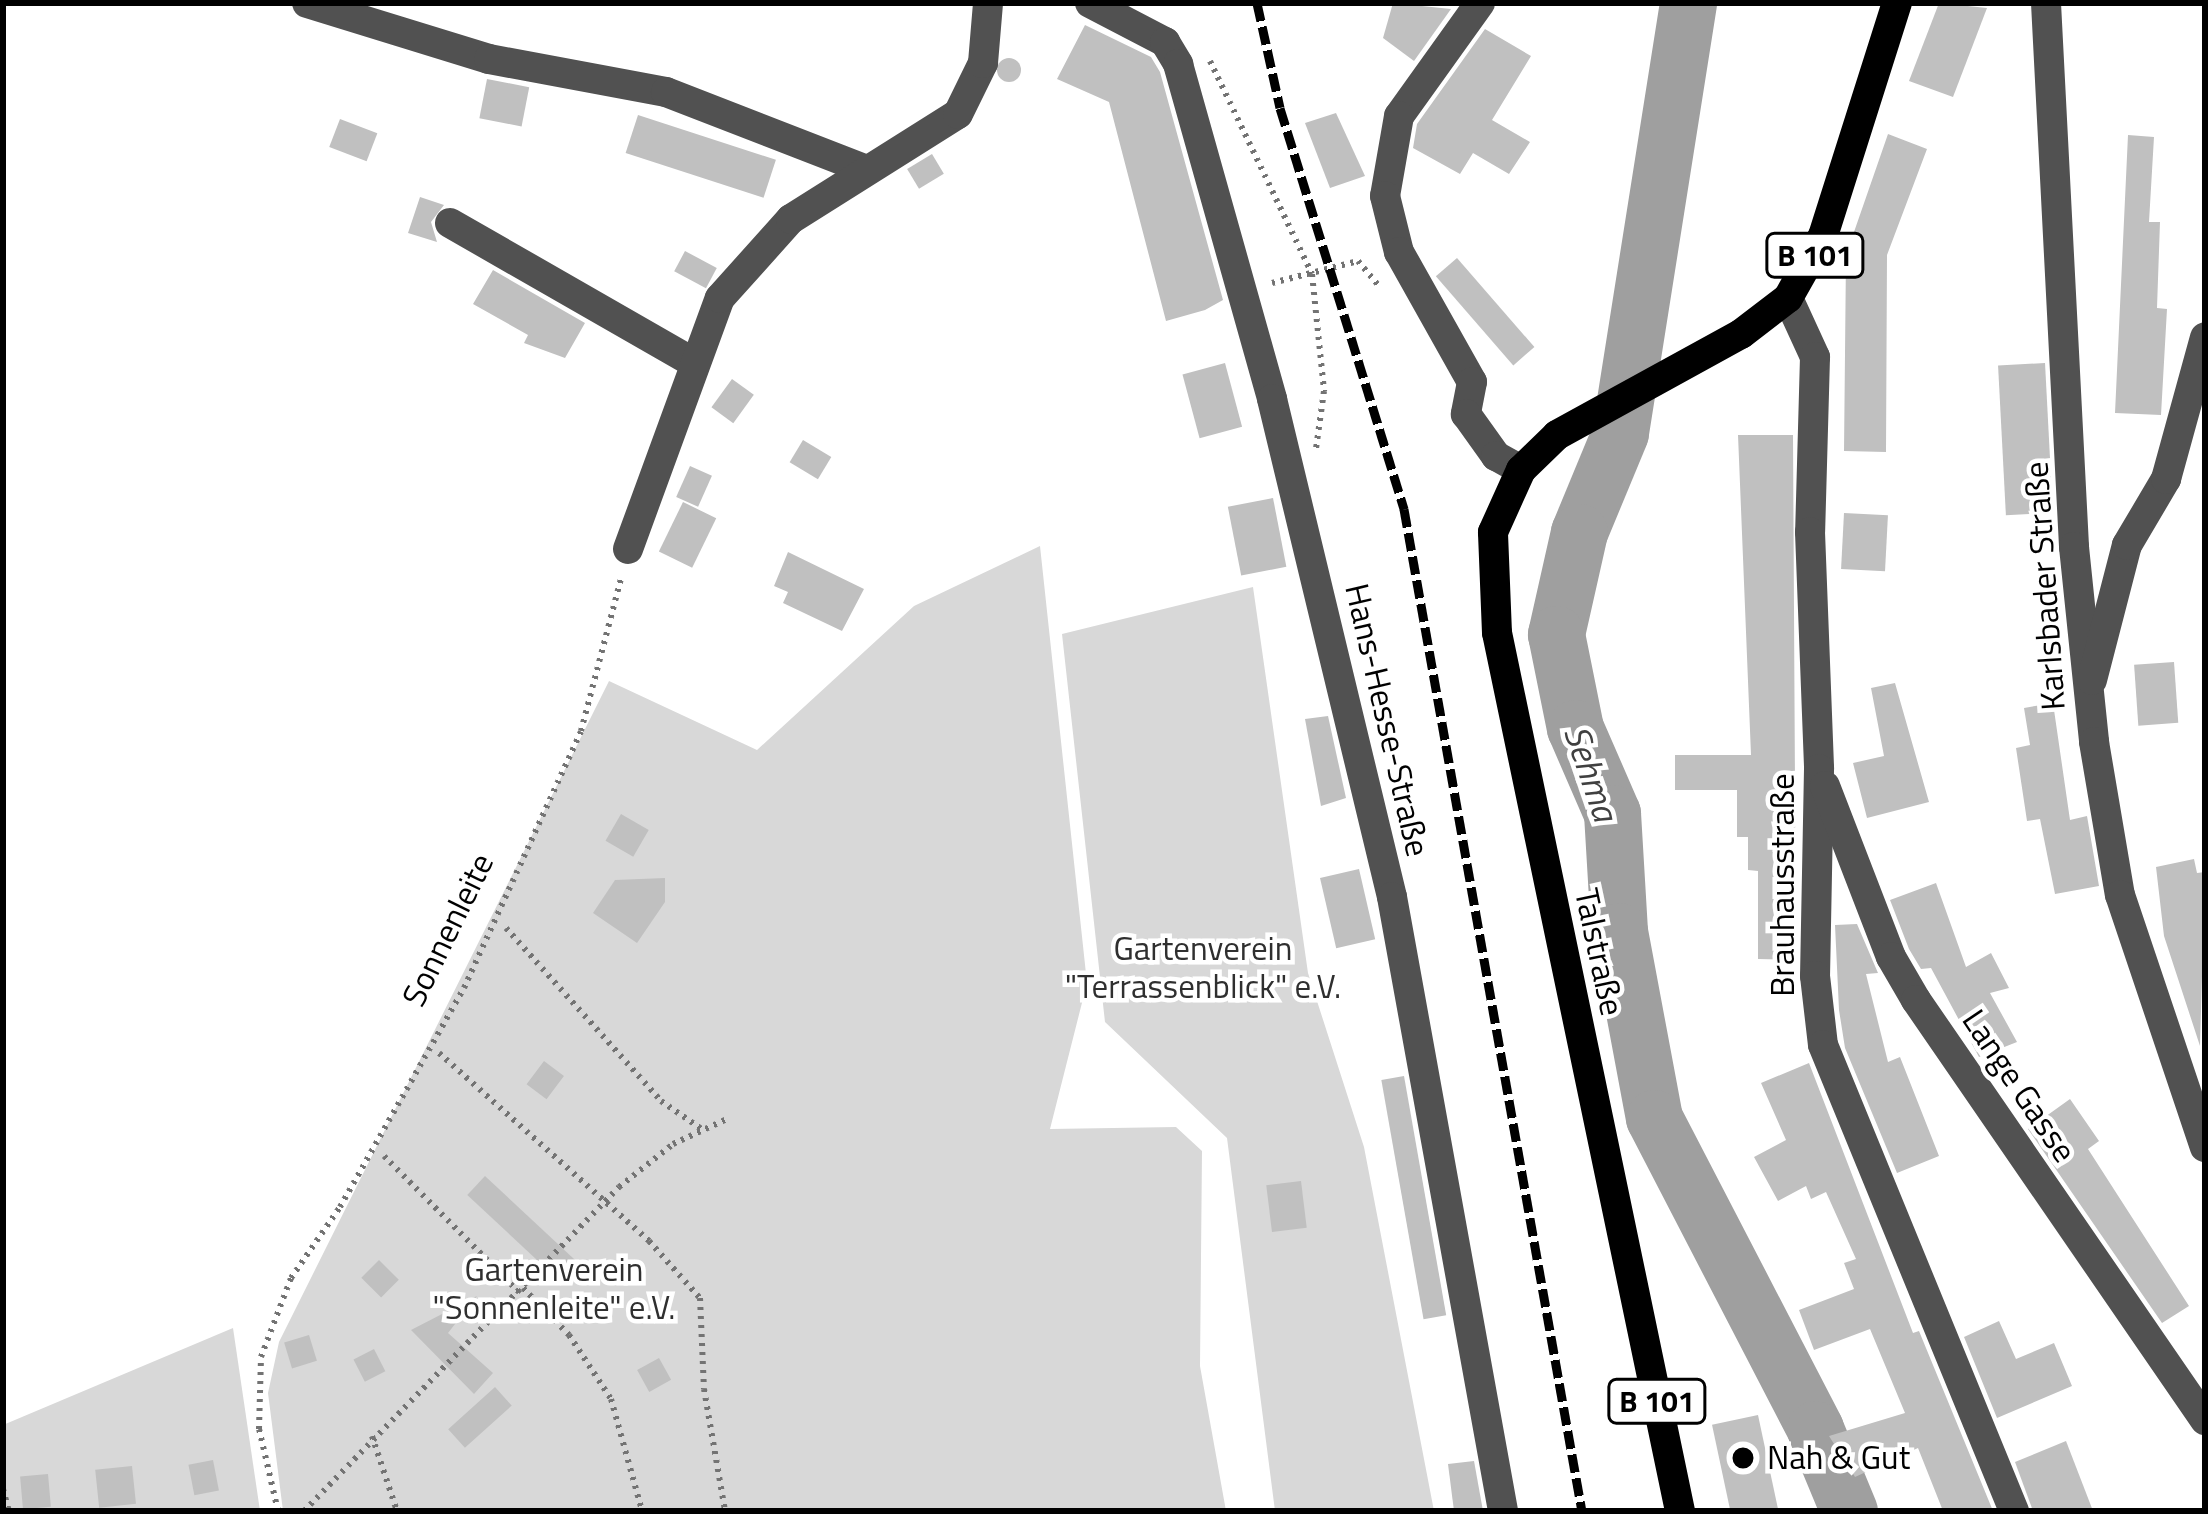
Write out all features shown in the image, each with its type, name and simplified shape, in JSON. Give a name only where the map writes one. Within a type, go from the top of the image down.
[{"type":"main road","name":"Talstraße","points":[[1680,1511],[1497,633],[1493,532],[1521,470],[1585,413],[1702,355],[1788,298],[1823,236],[1898,3]]},
{"type":"street","points":[[307,3],[489,59],[666,92],[867,170]]},
{"type":"street","points":[[628,549],[691,361],[720,298],[758,250],[867,170],[958,114],[983,63],[988,3]]},
{"type":"street","points":[[1090,3],[1166,42]]},
{"type":"street","points":[[1480,3],[1399,116],[1385,196],[1399,252],[1472,382],[1466,414],[1496,456],[1521,470]]},
{"type":"street","name":"Karlsbader Straße","points":[[2046,3],[2074,548],[2089,692],[2120,895],[2205,1147]]},
{"type":"street","name":"Hans-Hesse-Straße","points":[[1166,42],[1178,64],[1296,496],[1392,897],[1503,1511]]},
{"type":"street","points":[[450,223],[691,361]]},
{"type":"street","name":"Brauhausstraße","points":[[1788,298],[1815,357],[1810,532],[1819,769],[1815,976],[1823,1045],[2014,1511]]},
{"type":"street","points":[[2089,692],[2127,545],[2166,479],[2205,337]]},
{"type":"street","name":"Lange Gasse","points":[[1819,769],[1891,957],[1916,1000],[2205,1420]]},
{"type":"path","points":[[1166,42],[1204,50],[1312,274],[1324,391],[1316,447],[1296,496]]},
{"type":"path","points":[[1239,291],[1358,261],[1388,299]]},
{"type":"path","name":"Sonnenleite","points":[[278,1511],[259,1430],[261,1357],[291,1277],[340,1207],[464,988],[580,731],[628,549]]},
{"type":"path","points":[[506,928],[661,1101],[703,1130]]},
{"type":"path","points":[[439,1053],[700,1298],[704,1389],[725,1511]]},
{"type":"path","points":[[304,1511],[602,1204],[673,1144],[727,1119]]},
{"type":"path","points":[[384,1156],[569,1335],[611,1399],[629,1442],[642,1511]]},
{"type":"path","points":[[372,1436],[397,1511]]},
{"type":"path","points":[[3,1489],[9,1511]]},
{"type":"green space","name":"Gartenverein \"Sonnenleite\" e.V.","points":[[1040,546],[1087,983],[1050,1129],[1176,1127],[1202,1151],[1200,1366],[1226,1511],[283,1511],[268,1393],[279,1342],[609,681],[757,750],[914,606]]},
{"type":"green space","name":"Gartenverein \"Terrassenblick\" e.V.","points":[[1253,587],[1308,973],[1364,1147],[1434,1511],[1275,1511],[1227,1138],[1105,1022],[1062,634]]},
{"type":"green space","points":[[233,1328],[260,1511],[3,1511],[3,1425]]},
{"type":"building","points":[[1393,3],[1451,9],[1414,61],[1383,38]]},
{"type":"building","points":[[1939,3],[1987,8],[1953,97],[1909,81]]},
{"type":"building","points":[[1085,25],[1151,57],[1160,72],[1223,300],[1205,310],[1166,321],[1109,102],[1057,79]]},
{"type":"building","points":[[1485,29],[1531,56],[1492,120],[1530,142],[1509,174],[1473,153],[1460,174],[1413,148],[1417,124]]},
{"type":"building","points":[[1009,58],[1018,61],[1018,79],[1009,82],[1000,79],[997,70],[1000,61]]},
{"type":"building","points":[[487,79],[529,87],[522,126],[479,118]]},
{"type":"building","points":[[1336,113],[1365,176],[1330,188],[1305,123]]},
{"type":"building","points":[[638,115],[776,160],[764,198],[626,153]]},
{"type":"building","points":[[340,119],[377,133],[367,161],[329,147]]},
{"type":"building","points":[[1888,134],[1927,149],[1887,255],[1886,452],[1844,451],[1846,255]]},
{"type":"building","points":[[2128,135],[2154,137],[2149,222],[2160,222],[2157,308],[2167,309],[2161,415],[2115,413]]},
{"type":"building","points":[[932,154],[944,174],[919,189],[907,169]]},
{"type":"building","points":[[420,197],[444,205],[431,222],[437,242],[408,233]]},
{"type":"building","points":[[685,251],[717,268],[706,288],[674,271]]},
{"type":"building","points":[[1457,258],[1534,347],[1513,365],[1436,276]]},
{"type":"building","points":[[493,270],[585,323],[565,358],[524,343],[528,335],[473,304]]},
{"type":"building","points":[[1225,363],[1242,427],[1200,438],[1182,374]]},
{"type":"building","points":[[2045,363],[2053,513],[2006,515],[1998,365]]},
{"type":"building","points":[[732,379],[754,395],[733,423],[711,407]]},
{"type":"building","points":[[1738,435],[1793,435],[1796,960],[1758,959],[1758,871],[1748,870],[1748,837],[1737,837],[1737,790],[1675,790],[1675,755],[1751,755]]},
{"type":"building","points":[[803,440],[831,457],[818,479],[790,462]]},
{"type":"building","points":[[690,466],[712,476],[698,507],[676,497]]},
{"type":"building","points":[[1273,498],[1286,567],[1241,575],[1228,507]]},
{"type":"building","points":[[683,502],[716,518],[692,568],[659,551]]},
{"type":"building","points":[[1844,513],[1888,515],[1885,571],[1841,569]]},
{"type":"building","points":[[788,552],[864,589],[842,631],[783,603],[788,592],[774,586]]},
{"type":"building","points":[[2174,662],[2178,723],[2138,726],[2134,665]]},
{"type":"building","points":[[1895,683],[1929,802],[1867,818],[1853,763],[1884,756],[1871,688]]},
{"type":"building","points":[[2053,703],[2070,820],[2087,816],[2099,886],[2055,894],[2040,819],[2027,821],[2016,748],[2030,745],[2024,708]]},
{"type":"building","points":[[1328,716],[1346,798],[1321,806],[1305,719]]},
{"type":"building","points":[[621,814],[649,830],[633,857],[606,841]]},
{"type":"building","points":[[2194,859],[2197,873],[2205,872],[2200,1046],[2164,936],[2156,867]]},
{"type":"building","points":[[1359,869],[1375,939],[1336,948],[1320,878]]},
{"type":"building","points":[[665,878],[665,902],[637,943],[593,913],[615,880]]},
{"type":"building","points":[[1936,883],[1966,967],[1991,953],[2009,988],[1990,993],[2017,1042],[1979,1057],[1931,968],[1921,969],[1909,949],[1890,900]]},
{"type":"building","points":[[1857,924],[1878,973],[1866,974],[1888,1062],[1900,1057],[1939,1156],[1897,1173],[1845,1048],[1835,925]]},
{"type":"building","points":[[544,1061],[564,1076],[547,1099],[527,1084]]},
{"type":"building","points":[[1809,1063],[1913,1333],[1919,1331],[1993,1511],[1943,1511],[1918,1448],[1855,1477],[1829,1436],[1905,1413],[1870,1329],[1814,1350],[1799,1310],[1854,1289],[1844,1263],[1856,1259],[1826,1192],[1811,1199],[1806,1186],[1778,1201],[1754,1157],[1786,1140],[1761,1083]]},
{"type":"building","points":[[1404,1076],[1446,1315],[1424,1319],[1381,1080]]},
{"type":"building","points":[[2070,1099],[2099,1141],[2088,1149],[2189,1306],[2162,1323],[2028,1129]]},
{"type":"building","points":[[485,1176],[576,1261],[559,1280],[467,1195]]},
{"type":"building","points":[[1301,1181],[1307,1228],[1272,1232],[1266,1185]]},
{"type":"building","points":[[379,1260],[399,1280],[381,1297],[361,1278]]},
{"type":"building","points":[[477,1296],[448,1333],[493,1373],[474,1394],[411,1330]]},
{"type":"building","points":[[1999,1321],[2016,1359],[2054,1343],[2072,1386],[1997,1418],[1964,1337]]},
{"type":"building","points":[[309,1335],[317,1361],[292,1368],[284,1343]]},
{"type":"building","points":[[374,1349],[385,1371],[365,1382],[354,1359]]},
{"type":"building","points":[[659,1358],[671,1380],[649,1392],[637,1370]]},
{"type":"building","points":[[495,1387],[512,1406],[465,1448],[448,1429]]},
{"type":"building","name":"Nah & Gut","points":[[1758,1415],[1778,1511],[1730,1511],[1712,1425]]},
{"type":"building","points":[[2066,1441],[2093,1511],[2033,1511],[2015,1462]]},
{"type":"building","points":[[213,1460],[219,1490],[194,1495],[188,1465]]},
{"type":"building","points":[[1474,1461],[1483,1511],[1454,1511],[1448,1464]]},
{"type":"building","points":[[132,1466],[136,1504],[99,1508],[95,1470]]},
{"type":"building","points":[[48,1474],[51,1507],[23,1509],[20,1476]]},
{"type":"waterway","name":"Sehma","points":[[1688,3],[1620,433],[1579,532],[1556,634],[1575,728],[1612,813],[1619,931],[1654,1118],[1815,1429],[1849,1511]]},
{"type":"railway","points":[[1257,3],[1280,108],[1404,509],[1582,1511]]},
{"type":"place","name":"Nah & Gut","points":[[1743,1458]]}]
